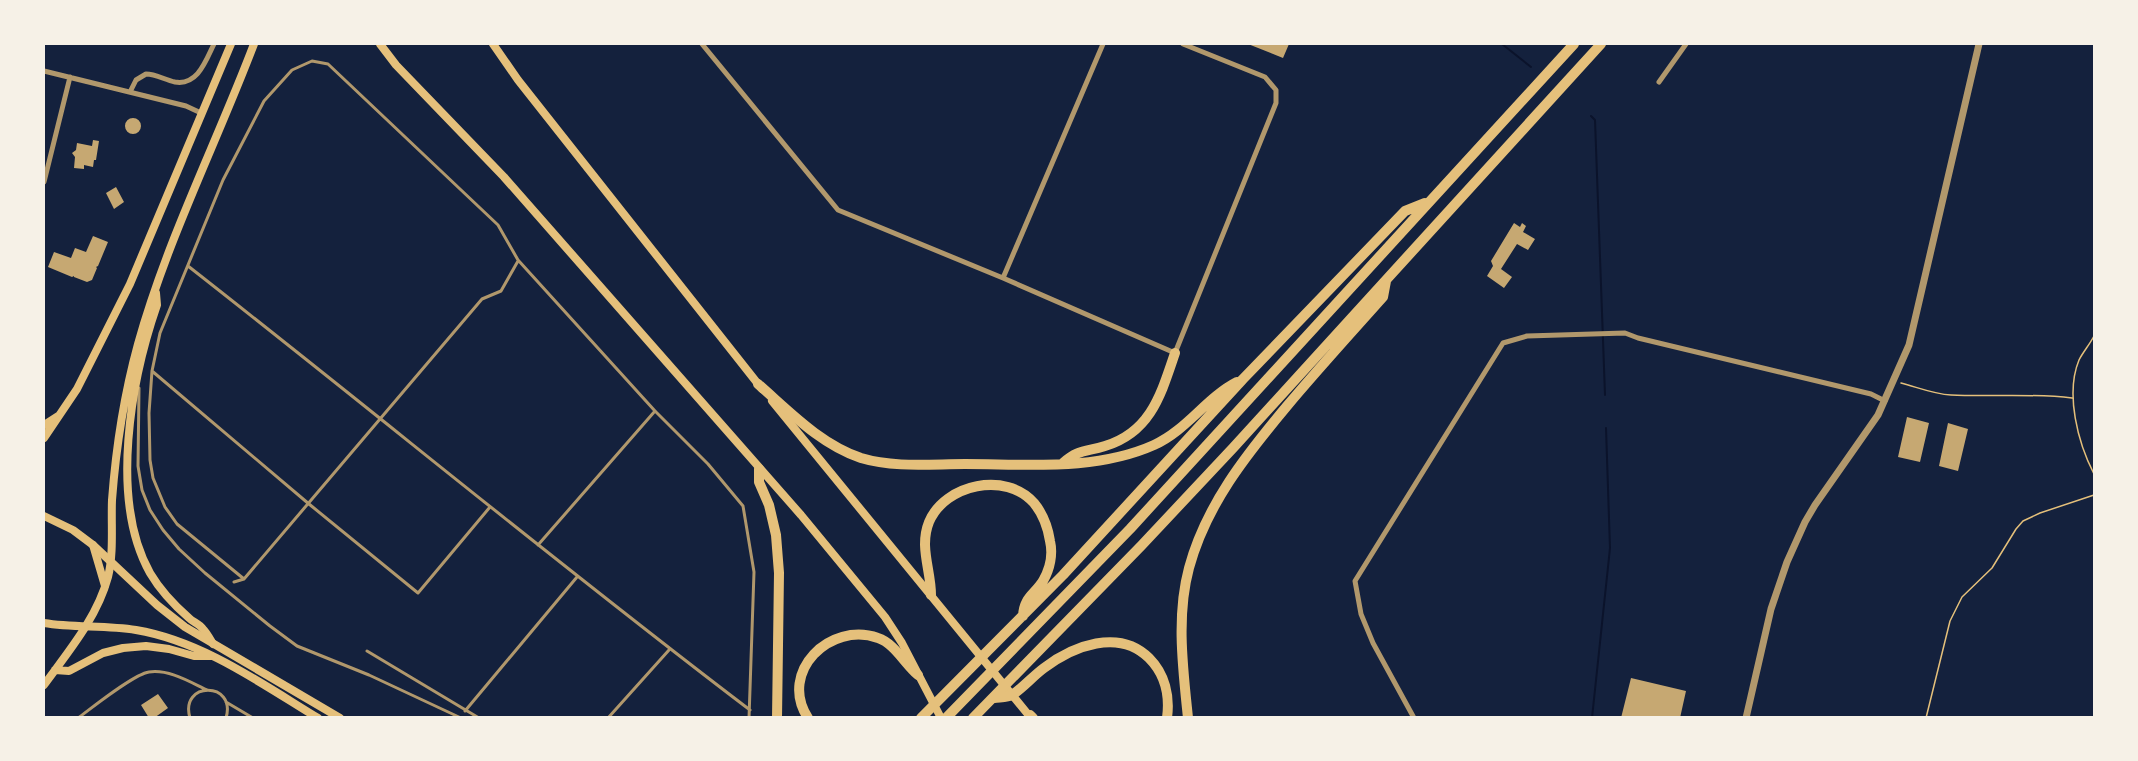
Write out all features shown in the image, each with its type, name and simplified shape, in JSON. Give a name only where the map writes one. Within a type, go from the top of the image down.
[{"type":"highway","points":[[946,717],[1130,529],[1574,44]]},
{"type":"highway","points":[[974,717],[1149,538],[1601,44]]},
{"type":"highway","points":[[921,717],[1064,575],[1243,379],[1405,211],[1428,202]]},
{"type":"highway","points":[[1188,717],[1184,691],[1182,616],[1189,569],[1205,524],[1227,482],[1250,450],[1383,297],[1386,280]]},
{"type":"highway","points":[[1063,463],[1076,452],[1121,440],[1144,422],[1160,398],[1175,353]]},
{"type":"highway","points":[[758,384],[816,435],[833,446],[862,458],[896,464],[1063,463],[1123,457],[1156,444],[1180,430],[1223,389],[1243,379]]},
{"type":"highway","points":[[759,469],[759,482],[769,505],[776,535],[779,573],[777,717]]},
{"type":"highway","points":[[931,595],[931,579],[925,560],[925,538],[930,521],[938,508],[954,494],[975,486],[998,485],[1017,491],[1033,502],[1046,522],[1051,542],[1051,562],[1042,581],[1024,604],[1023,615]]},
{"type":"highway","points":[[808,717],[800,692],[802,669],[815,650],[834,639],[855,634],[878,638],[891,647],[920,678]]},
{"type":"highway","points":[[993,698],[1011,696],[1044,668],[1078,648],[1118,642],[1144,653],[1154,663],[1168,695],[1167,717]]},
{"type":"highway","points":[[1184,691],[1193,703],[1196,717]]},
{"type":"main road","points":[[44,438],[61,414],[102,342],[130,284],[231,44]]},
{"type":"main road","points":[[380,44],[396,65],[504,177],[801,516],[885,617],[941,717]]},
{"type":"main road","points":[[494,44],[539,107],[758,384],[1031,717]]},
{"type":"main road","points":[[44,685],[85,628],[105,586],[110,561],[112,498],[126,393],[138,345],[156,287],[182,218],[254,45]]},
{"type":"main road","points":[[156,287],[157,305],[138,376],[132,420],[128,471],[129,512],[150,573],[163,591],[191,620],[203,628],[213,644]]},
{"type":"main road","points":[[44,425],[61,414]]},
{"type":"main road","points":[[44,516],[72,530],[93,545],[157,605],[185,627],[340,717]]},
{"type":"main road","points":[[93,545],[105,586]]},
{"type":"main road","points":[[44,623],[143,631],[162,636],[211,656],[318,717]]},
{"type":"main road","points":[[55,670],[69,671],[103,653],[123,648],[146,646],[194,656],[211,656]]},
{"type":"street","points":[[130,92],[136,80],[146,74],[176,82],[192,79],[202,69],[214,44]]},
{"type":"street","points":[[702,44],[838,210],[1003,278],[1175,353],[1276,103],[1275,90],[1265,77],[1183,44]]},
{"type":"street","points":[[1003,278],[1103,44]]},
{"type":"street","points":[[1659,82],[1686,44]]},
{"type":"street","points":[[1746,717],[1771,609],[1786,562],[1810,514],[1870,428],[1885,401],[1909,345],[1979,44]]},
{"type":"street","points":[[44,71],[186,106],[201,113]]},
{"type":"street","points":[[44,182],[70,77]]},
{"type":"street","points":[[1414,717],[1373,643],[1361,614],[1355,581],[1503,343],[1527,336],[1625,333],[1871,394],[1885,401]]},
{"type":"lane","points":[[244,579],[177,524],[165,507],[153,478],[150,460],[149,413],[152,371],[160,333],[223,180],[264,101],[292,70],[312,61],[328,64],[498,225],[518,260],[655,411],[708,464],[743,506],[754,572],[749,717]]},
{"type":"lane","points":[[234,582],[244,579],[482,299],[501,291],[518,260]]},
{"type":"lane","points":[[188,266],[380,417],[577,577],[750,710]]},
{"type":"lane","points":[[152,371],[418,593],[490,507]]},
{"type":"lane","points":[[138,376],[140,393],[138,466],[142,490],[150,510],[179,549],[205,573],[297,646],[369,675],[461,717]]},
{"type":"lane","points":[[538,545],[655,411]]},
{"type":"lane","points":[[465,711],[577,577]]},
{"type":"lane","points":[[608,717],[670,649]]},
{"type":"lane","points":[[367,651],[478,717]]},
{"type":"lane","points":[[78,717],[132,680],[148,672],[166,673],[217,692],[234,708],[253,717]]},
{"type":"lane","points":[[190,717],[188,710],[191,700],[198,693],[207,690]]},
{"type":"lane","points":[[226,701],[228,707],[226,717]]},
{"type":"path","points":[[2094,336],[2079,361],[2072,398],[2076,426],[2094,474]]},
{"type":"path","points":[[1894,381],[1920,390],[1949,395],[1992,394],[2072,398]]},
{"type":"path","points":[[1926,717],[1950,621],[1962,597],[1992,568],[2023,521],[2094,495]]},
{"type":"building","points":[[1248,44],[1289,44],[1283,58]]},
{"type":"building","points":[[133,118],[139,120],[141,126],[139,132],[133,134],[127,132],[125,126],[127,120]]},
{"type":"building","points":[[93,140],[99,141],[93,167],[84,165],[84,169],[74,168],[75,157],[72,153],[76,150],[77,143],[92,146]]},
{"type":"building","points":[[116,187],[124,202],[114,209],[106,193]]},
{"type":"building","points":[[1514,223],[1520,227],[1522,223],[1526,226],[1523,232],[1535,239],[1528,250],[1517,244],[1501,269],[1512,277],[1504,288],[1487,276],[1493,266],[1491,261]]},
{"type":"building","points":[[93,236],[108,242],[92,280],[87,282],[48,267],[54,252],[71,258],[75,248],[86,252]]},
{"type":"building","points":[[1907,417],[1929,423],[1920,462],[1898,457]]},
{"type":"building","points":[[1948,423],[1968,429],[1958,471],[1939,466]]},
{"type":"building","points":[[1631,678],[1686,691],[1680,718],[1621,718]]},
{"type":"building","points":[[158,694],[168,708],[154,718],[149,718],[141,705]]},
{"type":"waterway","points":[[1502,44],[1531,67]]},
{"type":"waterway","points":[[1591,116],[1595,120],[1605,395]]},
{"type":"waterway","points":[[1592,718],[1610,548],[1606,428]]}]
